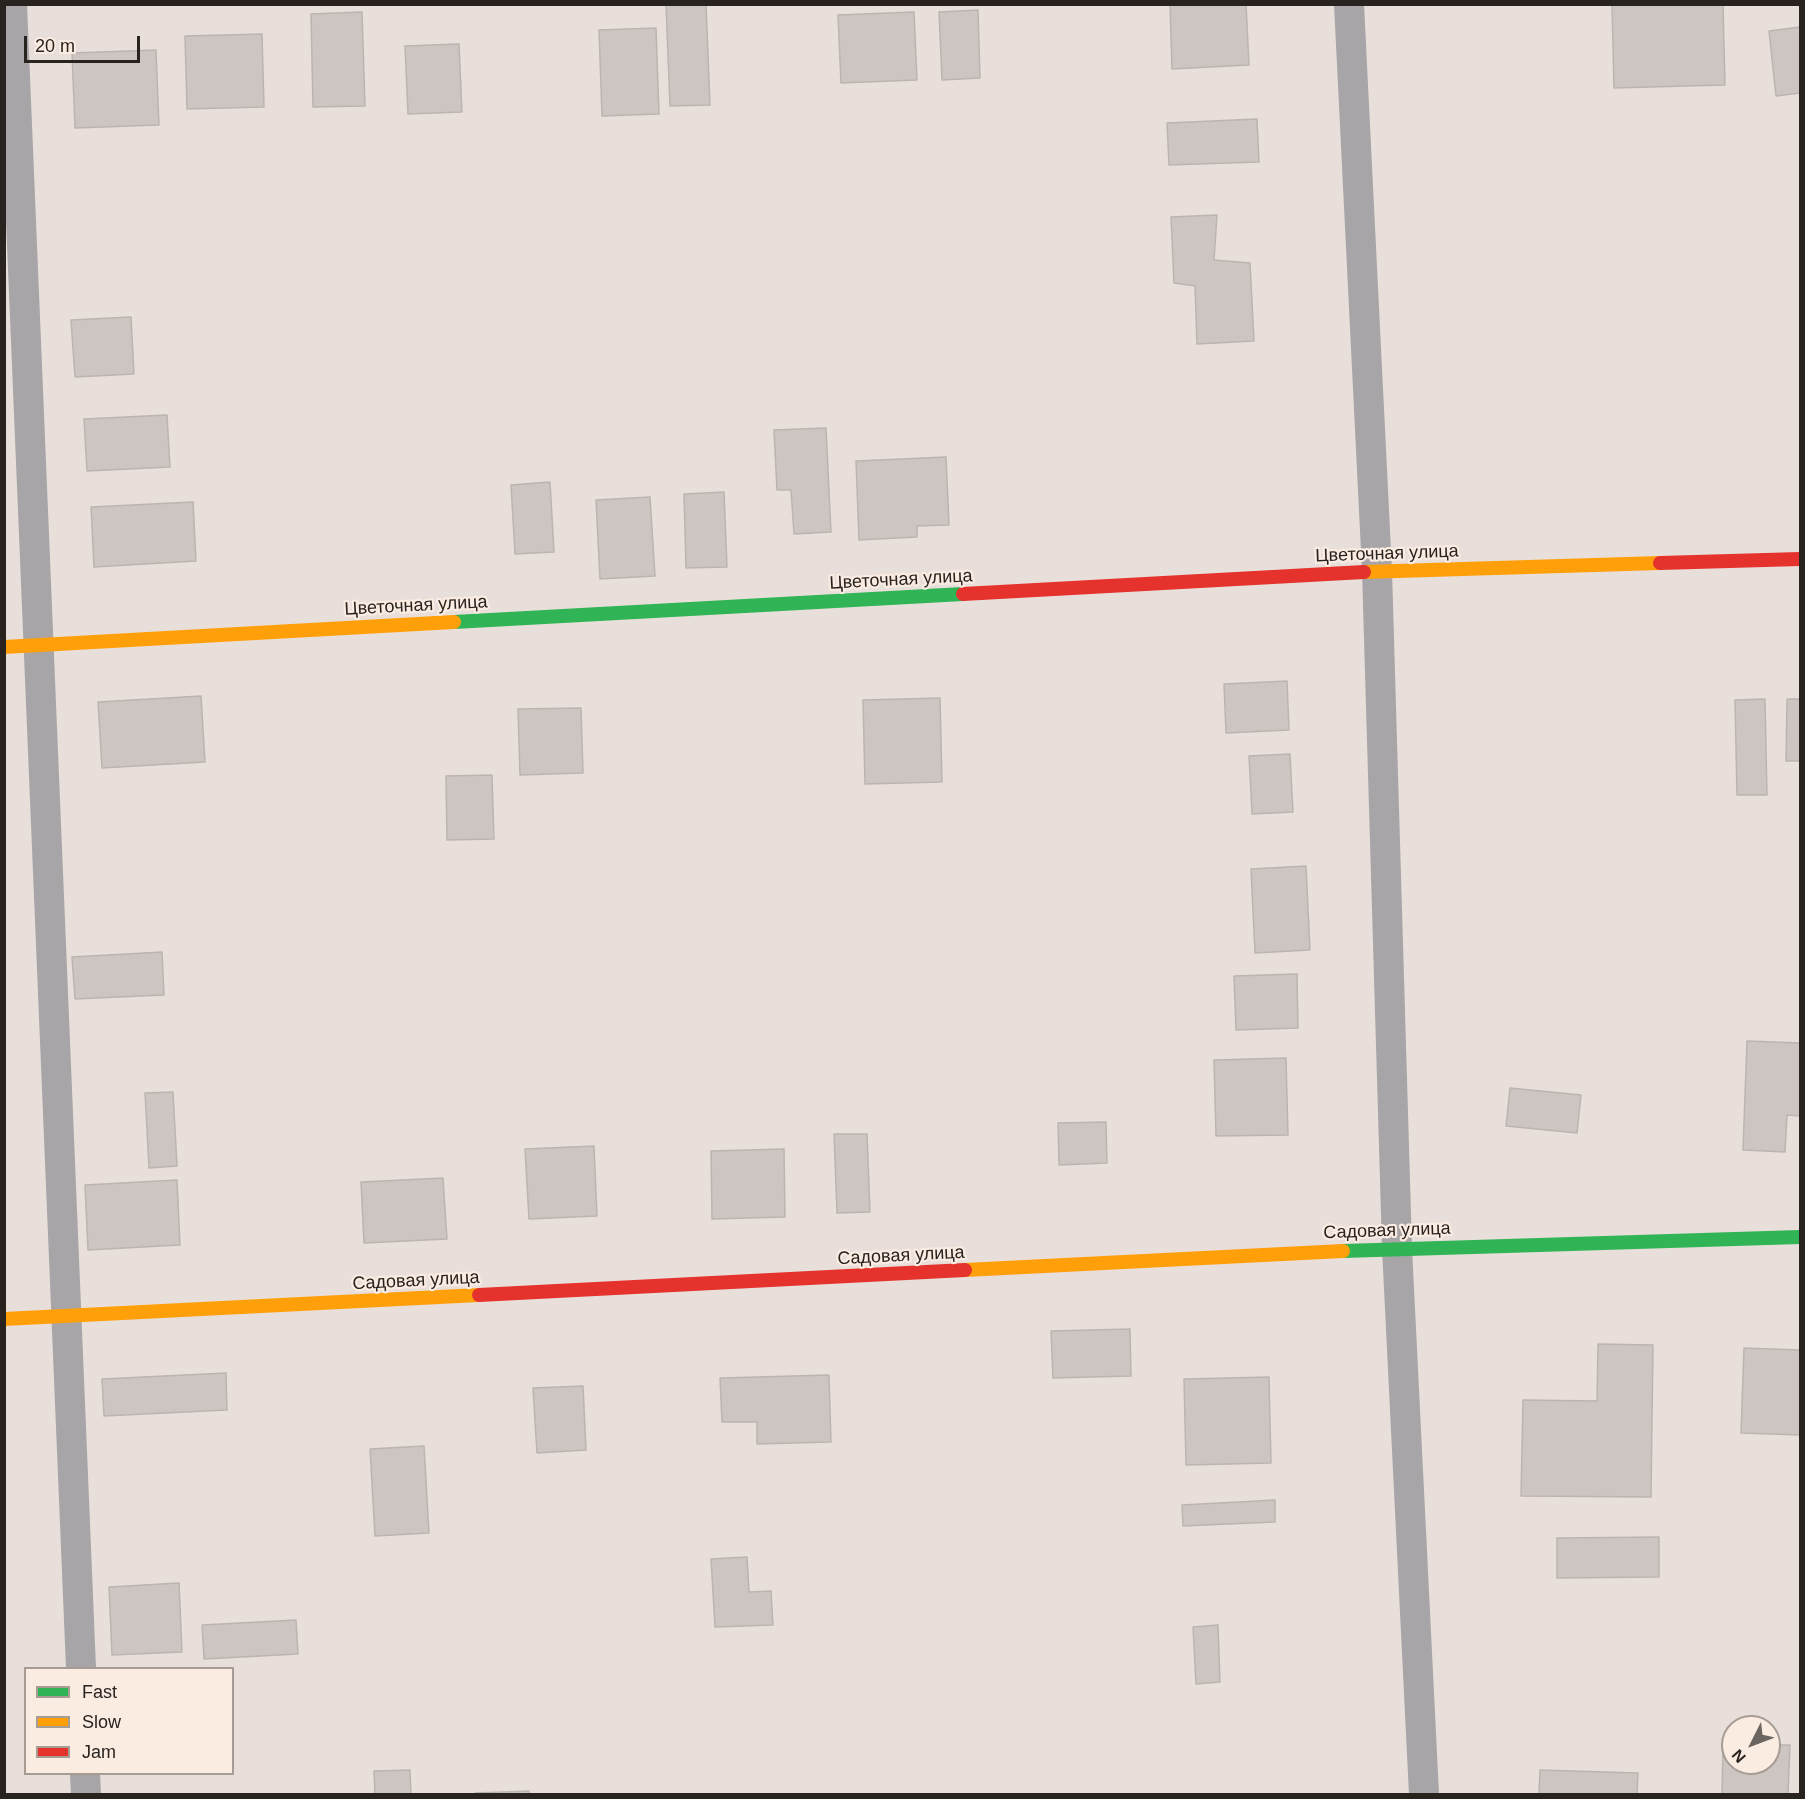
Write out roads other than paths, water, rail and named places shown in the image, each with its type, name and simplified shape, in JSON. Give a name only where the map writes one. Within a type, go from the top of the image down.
[{"type":"street","points":[[12,4],[81,1667]]},
{"type":"street","points":[[1349,4],[1377,571],[1397,1248],[1424,1794]]},
{"type":"street","name":"Цветочная улица","points":[[4,647],[1377,571],[1800,559]]},
{"type":"street","name":"Садовая улица","points":[[4,1319],[1397,1248],[1800,1237]]},
{"type":"street","points":[[86,1775],[86,1794]]}]
